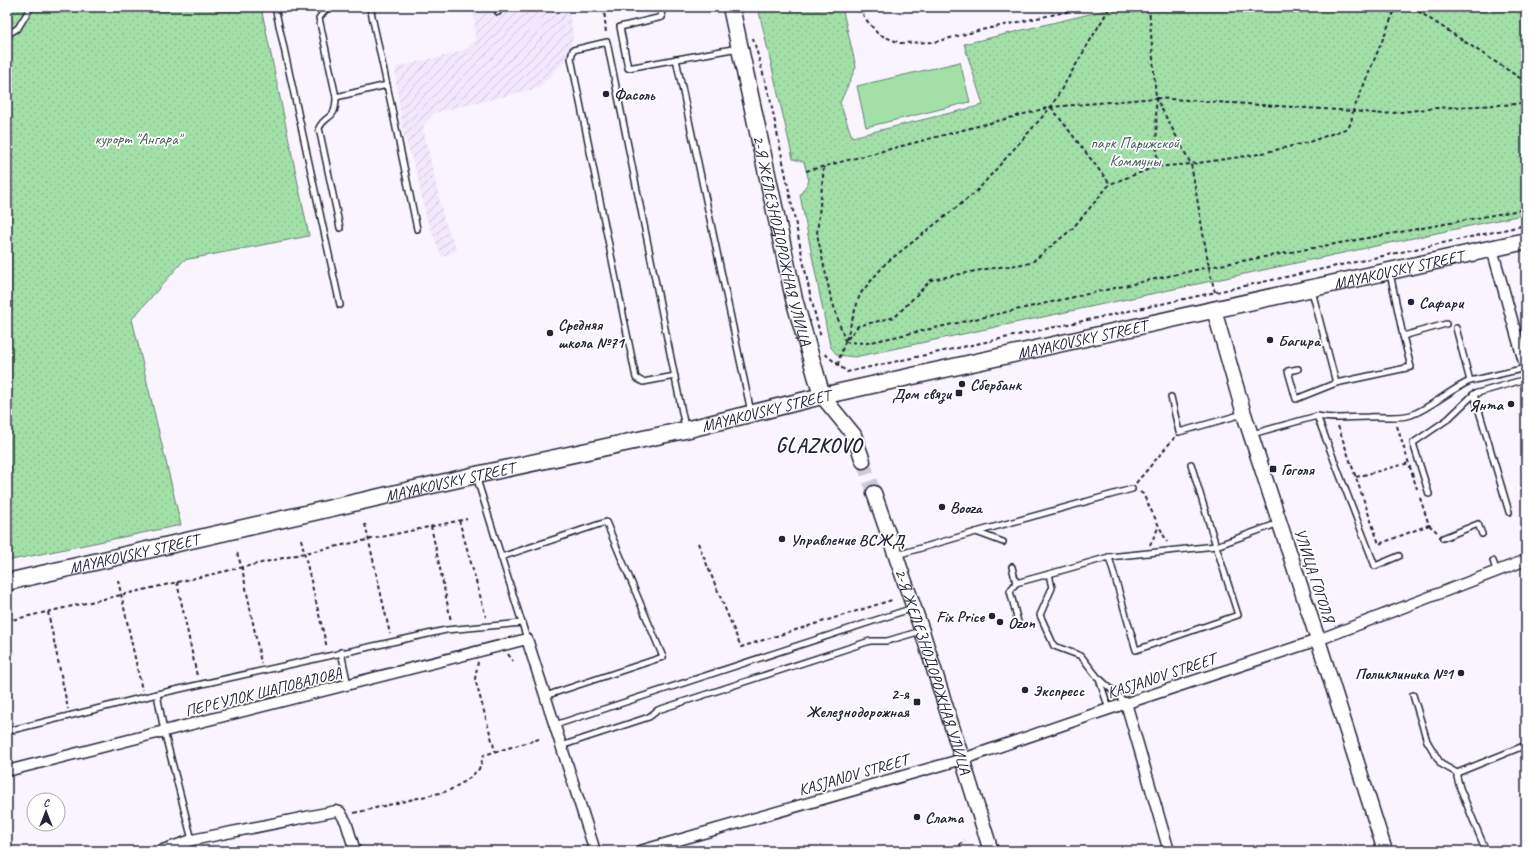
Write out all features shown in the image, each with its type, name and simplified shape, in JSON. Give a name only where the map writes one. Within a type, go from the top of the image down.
[{"type":"main road","name":"2-Я ЖЕЛЕЗНОДОРОЖНАЯ УЛИЦА","points":[[731,7],[794,299],[822,396],[854,435],[864,461]]},
{"type":"main road","name":"MAYAKOVSKY STREET","points":[[7,582],[476,475],[751,415],[822,396],[1526,241]]},
{"type":"main road","name":"УЛИЦА ГОГОЛЯ","points":[[1214,310],[1244,414],[1318,640],[1384,851]]},
{"type":"main road","name":"2-Я ЖЕЛЕЗНОДОРОЖНАЯ УЛИЦА","points":[[874,493],[922,631],[991,851]]},
{"type":"street","points":[[1492,249],[1524,353],[1526,368]]},
{"type":"street","name":"KASJANOV STREET","points":[[640,851],[963,759],[1108,708],[1318,640],[1526,560]]},
{"type":"street","points":[[527,640],[595,851]]},
{"type":"street","name":"ПЕРЕУЛОК ШАПОВАЛОВА","points":[[7,771],[527,640]]},
{"type":"street","points":[[1126,703],[1169,851]]},
{"type":"street","points":[[160,851],[192,840],[331,812],[340,812],[344,816],[355,851]]},
{"type":"lane","points":[[7,35],[18,28],[31,7]]},
{"type":"lane","points":[[275,7],[340,305]]},
{"type":"lane","points":[[331,7],[327,8],[319,18],[336,97],[336,107],[331,117],[321,123],[319,128],[340,228]]},
{"type":"lane","points":[[370,7],[417,229]]},
{"type":"lane","points":[[660,7],[662,17],[620,27],[628,68],[739,48]]},
{"type":"lane","points":[[675,376],[644,382],[636,378],[571,58],[573,50],[607,42],[675,376],[685,430]]},
{"type":"lane","points":[[676,59],[751,415]]},
{"type":"lane","points":[[336,97],[387,85]]},
{"type":"lane","points":[[1298,369],[1288,371],[1296,399],[1336,383],[1411,367],[1389,271]]},
{"type":"lane","points":[[1312,288],[1336,383]]},
{"type":"lane","points":[[1403,336],[1446,324]]},
{"type":"lane","points":[[1456,328],[1470,381]]},
{"type":"lane","points":[[1251,434],[1317,416],[1336,419],[1370,416],[1394,417],[1412,415],[1456,387],[1470,381],[1526,368]]},
{"type":"lane","points":[[1429,494],[1413,443],[1448,419],[1474,394],[1526,379]]},
{"type":"lane","points":[[1474,394],[1509,512]]},
{"type":"lane","points":[[1171,397],[1179,432],[1244,414]]},
{"type":"lane","points":[[1317,416],[1375,566],[1399,556]]},
{"type":"lane","points":[[1109,557],[1136,650],[1238,616],[1191,464]]},
{"type":"lane","points":[[476,475],[527,640]]},
{"type":"lane","points":[[896,555],[1132,489]]},
{"type":"lane","points":[[501,557],[606,522],[663,657],[545,696]]},
{"type":"lane","points":[[1018,622],[1010,591],[1016,583],[1109,557],[1216,546],[1279,523]]},
{"type":"lane","points":[[1443,538],[1478,524],[1482,534]]},
{"type":"lane","points":[[976,532],[1003,542]]},
{"type":"lane","points":[[1493,561],[1498,572]]},
{"type":"lane","points":[[1012,567],[1016,583]]},
{"type":"lane","points":[[1049,574],[1052,588],[1040,615],[1054,646],[1080,656],[1099,679],[1126,703]]},
{"type":"lane","points":[[555,725],[914,608]]},
{"type":"lane","points":[[12,730],[198,684],[392,641],[452,629],[522,623]]},
{"type":"lane","points":[[561,746],[649,717],[658,710],[757,677],[870,642],[887,641],[922,631]]},
{"type":"lane","points":[[341,652],[348,685]]},
{"type":"lane","points":[[1099,679],[1108,708]]},
{"type":"lane","points":[[157,694],[164,732],[192,840]]},
{"type":"lane","points":[[1413,695],[1427,741],[1441,764],[1457,772],[1526,745]]},
{"type":"lane","points":[[1457,772],[1460,788],[1486,851]]},
{"type":"path","points":[[604,7],[607,42]]},
{"type":"path","points":[[862,7],[864,17],[878,34],[900,43],[935,42],[981,30],[1089,7]]},
{"type":"path","points":[[838,365],[860,294],[886,263],[976,192],[1051,107],[1110,7]]},
{"type":"path","points":[[1149,7],[1156,98],[1158,167]]},
{"type":"path","points":[[1369,7],[1372,9],[1394,12]]},
{"type":"path","points":[[845,342],[858,326],[895,317],[931,280],[986,269],[1030,263],[1072,229],[1110,184],[1158,167],[1254,155],[1310,142],[1348,128],[1351,123],[1353,111],[1397,7]]},
{"type":"path","points":[[1412,7],[1526,82]]},
{"type":"path","points":[[753,37],[770,98],[810,294],[822,340]]},
{"type":"path","points":[[1156,98],[1191,164],[1209,267],[1215,292]]},
{"type":"path","points":[[806,171],[1051,107],[1156,98],[1383,114],[1436,108],[1517,104],[1526,101]]},
{"type":"path","points":[[1051,107],[1110,184]]},
{"type":"path","points":[[824,167],[817,234],[830,294],[845,342]]},
{"type":"path","points":[[845,342],[867,343],[1209,267],[1526,209]]},
{"type":"path","points":[[823,347],[825,355],[847,372],[1526,225]]},
{"type":"path","points":[[1336,419],[1379,544],[1429,526],[1394,417]]},
{"type":"path","points":[[1171,551],[1143,494],[1132,489],[1179,432]]},
{"type":"path","points":[[1356,477],[1409,462]]},
{"type":"path","points":[[7,621],[368,539],[467,519]]},
{"type":"path","points":[[459,520],[488,626]]},
{"type":"path","points":[[365,524],[392,641]]},
{"type":"path","points":[[431,526],[452,629]]},
{"type":"path","points":[[1146,553],[1159,526]]},
{"type":"path","points":[[301,539],[329,655]]},
{"type":"path","points":[[698,543],[741,647],[892,600]]},
{"type":"path","points":[[237,553],[242,568],[263,670]]},
{"type":"path","points":[[118,580],[143,697]]},
{"type":"path","points":[[176,582],[198,684]]},
{"type":"path","points":[[9,604],[12,619]]},
{"type":"path","points":[[48,612],[69,716]]},
{"type":"path","points":[[480,651],[475,679],[495,752]]},
{"type":"path","points":[[7,711],[12,730]]},
{"type":"path","points":[[344,816],[448,791],[467,780],[479,770],[484,755],[539,739]]},
{"type":"path","points":[[955,851],[964,840]]},
{"type":"shaded area","points":[[474,7],[568,7],[573,34],[571,48],[563,62],[539,88],[434,113],[423,127],[444,220],[457,250],[442,257],[426,217],[417,174],[403,132],[396,80],[396,67],[453,54],[468,48],[475,40]]},
{"type":"green space","name":"курорт \"Ангара\"","points":[[7,7],[261,7],[309,236],[184,260],[132,319],[181,525],[7,561]]},
{"type":"green space","name":"парк Парижской Коммуны","points":[[758,7],[842,7],[856,67],[840,103],[852,137],[983,105],[964,44],[1119,7],[1526,7],[1526,214],[855,357],[837,355],[830,346],[800,195],[809,181],[804,162],[793,159]]},
{"type":"green space","points":[[960,62],[970,102],[866,127],[857,86]]},
{"type":"tunnel","points":[[863,461],[874,493]]},
{"type":"place","name":"Фасоль","points":[[606,94]]},
{"type":"place","name":"Сафари","points":[[1411,302]]},
{"type":"place","name":"Средняя школа №71","points":[[550,333]]},
{"type":"place","name":"Багира","points":[[1270,340]]},
{"type":"place","name":"Сбербанк","points":[[962,384]]},
{"type":"place","name":"Дом связи","points":[[959,393]]},
{"type":"place","name":"Янта","points":[[1511,404]]},
{"type":"place","name":"Гоголя","points":[[1273,469]]},
{"type":"place","name":"Booza","points":[[942,507]]},
{"type":"place","name":"Управление ВСЖД","points":[[782,539]]},
{"type":"place","name":"Fix Price","points":[[992,616]]},
{"type":"place","name":"Ozon","points":[[1000,622]]},
{"type":"place","name":"Поликлиника №1","points":[[1461,673]]},
{"type":"place","name":"Экспресс","points":[[1025,690]]},
{"type":"place","name":"2-я Железнодорожная","points":[[917,702]]},
{"type":"place","name":"Слата","points":[[917,817]]},
{"type":"district","name":"GLAZKOVO","points":[[819,445]]}]
